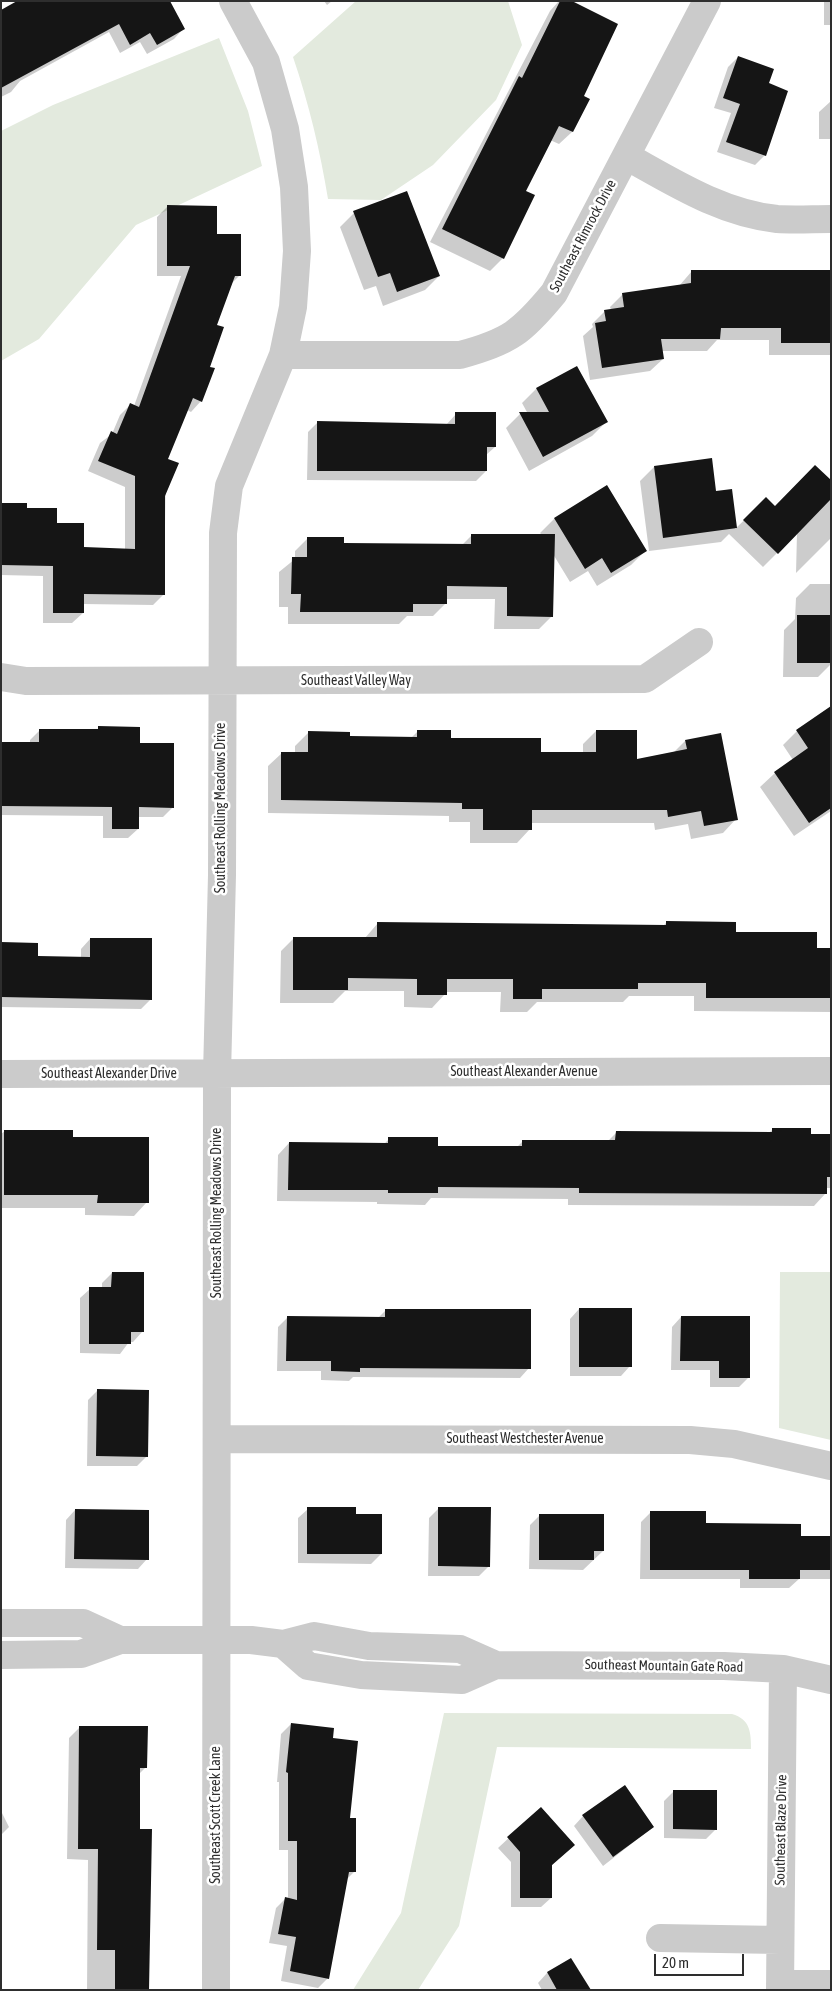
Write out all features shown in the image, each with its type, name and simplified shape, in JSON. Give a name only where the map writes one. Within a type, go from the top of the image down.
[{"type":"street","name":"Southeast Rolling Meadows Drive","points":[[216,1640],[217,1074],[222,875],[223,533],[229,486],[283,356],[293,307],[297,251],[294,187],[285,129],[266,62],[233,1]]},
{"type":"street","name":"Southeast Rimrock Drive","points":[[283,356],[460,355],[488,347],[510,337],[530,323],[554,293],[708,1]]},
{"type":"street","points":[[626,156],[705,199],[737,209],[777,219],[831,219]]},
{"type":"street","name":"Southeast Valley Way","points":[[1,677],[26,681],[222,682],[645,679],[699,642]]},
{"type":"street","name":"Southeast Alexander Avenue","points":[[217,1074],[831,1071]]},
{"type":"street","name":"Southeast Alexander Drive","points":[[1,1074],[217,1074]]},
{"type":"street","name":"Southeast Westchester Avenue","points":[[216,1439],[690,1440],[734,1444],[831,1466]]},
{"type":"street","name":"Southeast Mountain Gate Road","points":[[1,1623],[83,1623],[120,1640]]},
{"type":"street","name":"Southeast Mountain Gate Road","points":[[1,1655],[81,1654],[120,1640],[251,1640],[283,1644],[308,1666],[361,1675],[462,1680],[496,1665],[724,1666],[783,1669],[831,1680]]},
{"type":"street","name":"Southeast Scott Creek Lane","points":[[216,1640],[216,1990]]},
{"type":"street","name":"Southeast Blaze Drive","points":[[780,1987],[783,1669]]},
{"type":"street","points":[[660,1938],[780,1940]]},
{"type":"street","points":[[780,1987],[831,1984]]},
{"type":"shaded area","points":[[356,1],[508,1],[522,45],[496,100],[433,165],[381,200],[328,199],[314,127],[293,57]]},
{"type":"shaded area","points":[[219,38],[248,111],[262,166],[136,225],[39,339],[1,361],[1,131],[53,105]]},
{"type":"shaded area","points":[[780,1272],[831,1272],[831,1440],[779,1428]]},
{"type":"shaded area","points":[[444,1713],[732,1714],[743,1719],[746,1723],[751,1737],[751,1749],[497,1747],[459,1926],[418,1990],[353,1990],[401,1913]]},
{"type":"building","points":[[17,1],[170,1],[185,29],[157,45],[150,33],[130,45],[119,24],[1,88],[1,10]]},
{"type":"building","points":[[560,1],[572,1],[618,24],[584,96],[590,99],[573,132],[559,126],[526,191],[535,195],[504,259],[442,229],[519,76],[522,78]]},
{"type":"building","points":[[738,56],[774,69],[769,83],[788,91],[766,156],[726,142],[740,104],[723,98]]},
{"type":"building","points":[[407,191],[440,276],[397,292],[390,273],[378,277],[353,211]]},
{"type":"building","points":[[167,205],[217,206],[217,234],[241,234],[241,276],[235,276],[217,325],[224,327],[210,367],[215,368],[202,402],[193,398],[168,459],[179,463],[165,496],[165,595],[84,594],[84,613],[53,613],[53,566],[1,565],[1,503],[27,503],[27,508],[57,508],[57,523],[84,523],[84,547],[135,549],[135,476],[98,461],[111,431],[117,434],[130,403],[139,407],[190,266],[167,266]]},
{"type":"building","points":[[691,270],[831,270],[831,343],[781,343],[781,328],[721,328],[720,339],[661,339],[664,359],[602,368],[595,323],[606,321],[604,310],[624,307],[622,293],[691,283]]},
{"type":"building","points":[[577,366],[608,422],[543,457],[519,412],[549,412],[536,388]]},
{"type":"building","points":[[455,412],[496,412],[496,447],[487,447],[487,471],[317,471],[317,421],[455,424]]},
{"type":"building","points":[[712,458],[716,491],[732,489],[737,528],[663,538],[654,466]]},
{"type":"building","points":[[815,465],[831,480],[831,499],[778,554],[743,520],[766,497],[775,506]]},
{"type":"building","points":[[607,485],[647,551],[611,573],[602,558],[585,569],[554,518]]},
{"type":"building","points":[[471,534],[555,534],[553,617],[507,616],[507,587],[447,586],[447,604],[413,604],[413,612],[300,612],[301,594],[291,594],[292,557],[307,557],[307,537],[344,537],[344,543],[471,544]]},
{"type":"building","points":[[797,615],[831,615],[831,663],[797,663]]},
{"type":"building","points":[[831,706],[831,808],[809,823],[774,772],[808,748],[796,730]]},
{"type":"building","points":[[98,726],[140,727],[140,743],[174,743],[174,808],[139,807],[139,829],[112,829],[112,807],[1,806],[1,742],[39,742],[39,729],[98,729]]},
{"type":"building","points":[[417,730],[451,730],[451,738],[541,738],[541,752],[596,752],[596,730],[637,730],[637,759],[687,749],[685,740],[721,733],[738,820],[704,826],[701,811],[668,817],[667,810],[532,810],[532,830],[483,830],[483,809],[462,809],[462,803],[281,800],[281,752],[308,752],[308,731],[350,732],[350,736],[417,737]]},
{"type":"building","points":[[666,921],[736,922],[736,932],[817,932],[817,948],[831,948],[831,998],[706,998],[706,983],[638,983],[638,989],[542,989],[542,999],[513,999],[513,979],[447,979],[447,995],[417,995],[417,979],[348,978],[348,990],[293,990],[293,937],[377,937],[377,922],[666,925]]},
{"type":"building","points":[[90,938],[152,938],[152,1000],[1,997],[1,942],[38,943],[38,956],[90,957]]},
{"type":"building","points":[[772,1128],[811,1128],[811,1134],[831,1134],[831,1177],[827,1177],[827,1194],[579,1193],[579,1188],[438,1187],[438,1193],[388,1193],[388,1190],[288,1190],[289,1142],[388,1143],[388,1137],[438,1137],[438,1146],[522,1146],[522,1140],[615,1140],[616,1131],[772,1132]]},
{"type":"building","points":[[4,1130],[73,1130],[73,1137],[149,1137],[149,1203],[97,1203],[98,1195],[4,1195]]},
{"type":"building","points":[[112,1272],[144,1272],[144,1332],[131,1332],[131,1344],[89,1344],[89,1287],[111,1287]]},
{"type":"building","points":[[579,1308],[632,1308],[632,1367],[579,1367]]},
{"type":"building","points":[[385,1309],[531,1309],[531,1369],[360,1368],[360,1372],[331,1371],[331,1361],[286,1361],[287,1316],[385,1317]]},
{"type":"building","points":[[681,1316],[750,1316],[750,1378],[719,1378],[719,1361],[680,1361]]},
{"type":"building","points":[[97,1389],[149,1390],[148,1457],[96,1456]]},
{"type":"building","points":[[307,1507],[356,1507],[356,1514],[382,1514],[382,1554],[307,1554]]},
{"type":"building","points":[[438,1507],[491,1507],[490,1567],[438,1566]]},
{"type":"building","points":[[75,1509],[149,1510],[149,1560],[74,1559]]},
{"type":"building","points":[[650,1511],[706,1511],[706,1523],[801,1524],[801,1536],[831,1536],[831,1570],[800,1570],[800,1579],[749,1579],[749,1570],[650,1570]]},
{"type":"building","points":[[539,1514],[604,1514],[604,1551],[594,1551],[594,1560],[539,1560]]},
{"type":"building","points":[[291,1723],[334,1728],[333,1738],[358,1741],[350,1818],[356,1818],[356,1872],[349,1872],[329,1979],[290,1971],[296,1937],[278,1934],[285,1897],[297,1900],[297,1841],[288,1841],[288,1773],[286,1772]]},
{"type":"building","points":[[79,1726],[148,1726],[147,1768],[140,1768],[140,1829],[152,1829],[149,1990],[115,1990],[115,1950],[97,1950],[98,1849],[78,1849]]},
{"type":"building","points":[[625,1785],[654,1827],[613,1857],[582,1815]]},
{"type":"building","points":[[673,1790],[717,1790],[717,1830],[673,1829]]},
{"type":"building","points":[[541,1807],[575,1845],[552,1865],[552,1898],[520,1898],[520,1852],[507,1837]]},
{"type":"building","points":[[571,1958],[591,1990],[557,1990],[547,1972]]}]
